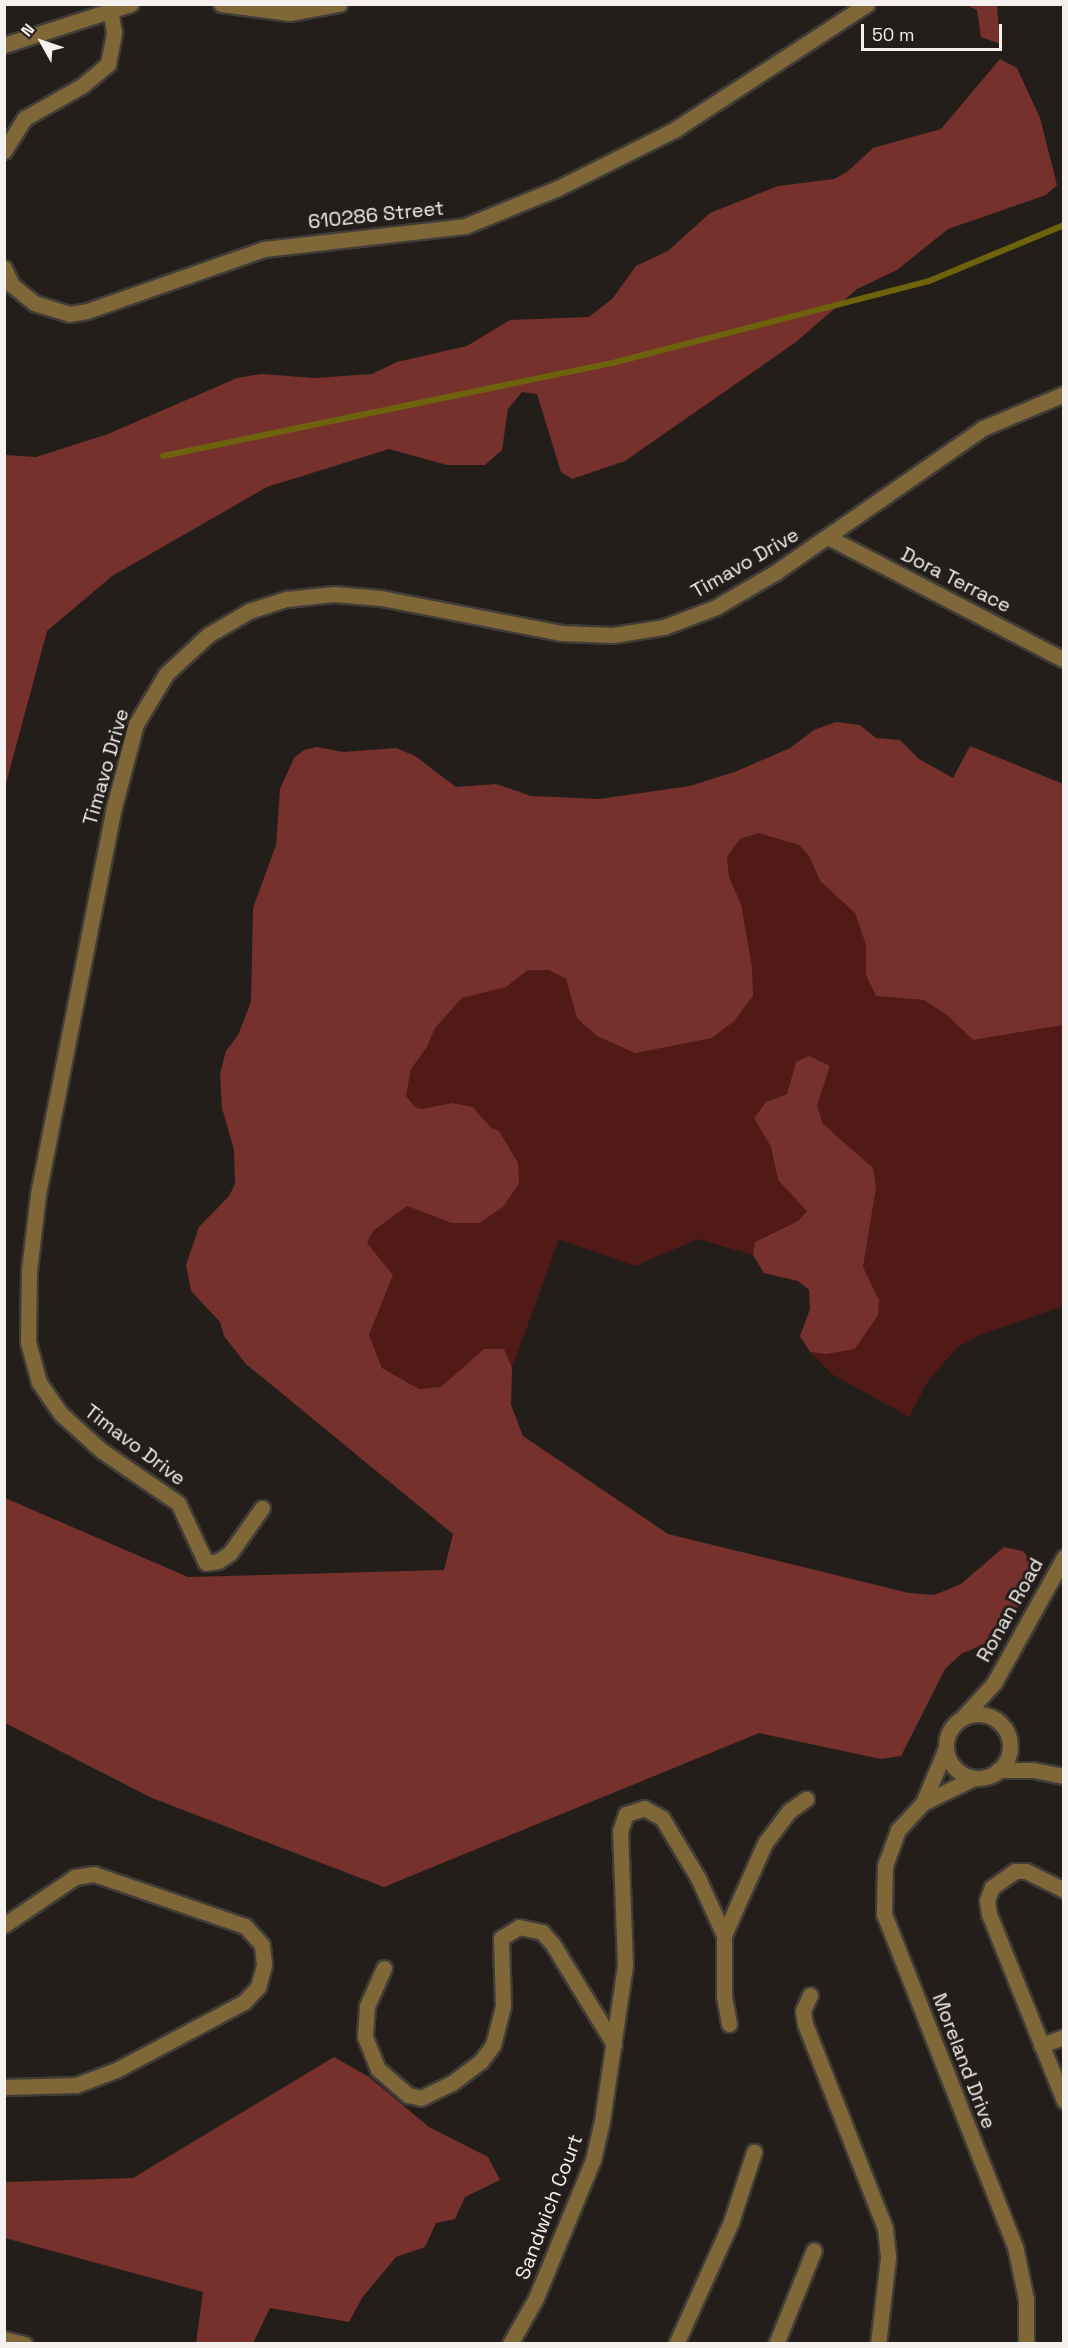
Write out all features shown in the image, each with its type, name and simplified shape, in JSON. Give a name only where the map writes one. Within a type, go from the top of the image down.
[{"type":"street","points":[[4,45],[110,8],[131,4]]},
{"type":"street","points":[[221,4],[289,13],[339,4]]},
{"type":"street","name":"610286 Street","points":[[4,268],[12,285],[34,303],[69,314],[87,311],[264,249],[465,226],[558,188],[674,130],[867,4]]},
{"type":"street","points":[[4,151],[25,118],[83,85],[108,64],[114,49],[110,8]]},
{"type":"street","name":"Timavo Drive","points":[[262,1508],[230,1553],[218,1561],[206,1563],[178,1503],[102,1451],[61,1414],[39,1382],[28,1342],[30,1271],[41,1175],[114,807],[143,709],[178,660],[208,635],[249,611],[287,598],[334,594],[381,598],[561,633],[623,634],[664,627],[716,607],[830,538],[940,454],[983,428],[1064,393]]},
{"type":"street","name":"Dora Terrace","points":[[830,538],[1062,659]]},
{"type":"street","name":"Ronan Road","points":[[963,1717],[994,1683],[1064,1557]]},
{"type":"street","name":"Ronan Road","points":[[993,1718],[994,1683]]},
{"type":"street","points":[[1033,1770],[1010,1741],[1007,1732],[993,1718],[984,1714],[963,1717],[951,1730],[946,1749],[952,1765],[974,1778],[998,1770],[1033,1770],[1064,1776]]},
{"type":"street","points":[[998,1770],[1007,1760],[1010,1741]]},
{"type":"street","name":"Moreland Drive","points":[[923,1803],[946,1749]]},
{"type":"street","name":"Moreland Drive","points":[[974,1778],[923,1803],[903,1823],[890,1847],[882,1889],[884,1914],[1014,2246],[1026,2299],[1026,2343]]},
{"type":"street","points":[[729,2024],[724,1995],[724,1935],[765,1842],[789,1811],[806,1799]]},
{"type":"street","name":"Sandwich Court","points":[[510,2343],[536,2298],[593,2160],[614,2044],[625,1965],[620,1831],[626,1814],[644,1808],[662,1818],[698,1878],[724,1935]]},
{"type":"street","points":[[1064,1890],[1026,1871],[1015,1871],[992,1887],[987,1900],[989,1914],[1064,2101]]},
{"type":"street","points":[[4,1925],[68,1881],[94,1874],[244,1926],[262,1945],[264,1965],[258,1987],[244,2002],[116,2070],[76,2085],[4,2087]]},
{"type":"street","points":[[384,1968],[367,2006],[365,2037],[378,2069],[408,2095],[421,2098],[452,2083],[481,2061],[493,2045],[503,2006],[501,1938],[519,1927],[542,1932],[552,1943],[614,2044]]},
{"type":"street","points":[[810,1995],[803,2011],[805,2024],[885,2228],[888,2258],[878,2343]]},
{"type":"street","points":[[1041,2045],[1064,2037]]},
{"type":"street","points":[[676,2343],[731,2222],[754,2152]]},
{"type":"street","points":[[776,2343],[814,2250]]},
{"type":"street","points":[[4,2339],[24,2343]]},
{"type":"shaded area","points":[[967,5],[997,5],[1000,44],[981,37],[977,10]]},
{"type":"shaded area","points":[[1000,59],[1017,68],[1040,118],[1057,185],[1046,195],[948,229],[897,270],[857,289],[796,342],[625,461],[572,479],[561,472],[537,394],[522,392],[508,409],[502,450],[485,465],[447,465],[389,449],[267,487],[112,576],[47,631],[5,787],[5,455],[36,457],[108,434],[237,378],[261,374],[315,378],[372,374],[397,362],[467,346],[510,320],[589,317],[613,298],[636,266],[668,251],[710,213],[778,186],[834,179],[847,172],[873,148],[941,129]]},
{"type":"shaded area","points":[[836,722],[860,725],[876,738],[900,740],[919,759],[953,778],[970,746],[1063,784],[1063,1025],[973,1040],[948,1016],[924,1000],[876,996],[866,975],[866,945],[855,913],[820,881],[809,856],[799,845],[759,833],[740,839],[727,857],[729,877],[741,904],[752,967],[753,996],[734,1021],[712,1038],[635,1053],[597,1036],[577,1018],[566,979],[549,970],[528,970],[506,987],[462,998],[435,1028],[427,1047],[411,1069],[406,1096],[415,1107],[422,1109],[452,1103],[473,1107],[491,1128],[499,1131],[518,1163],[519,1183],[503,1207],[479,1223],[452,1223],[407,1206],[373,1231],[367,1243],[393,1275],[369,1335],[382,1368],[419,1389],[441,1387],[484,1349],[504,1349],[512,1368],[511,1405],[523,1436],[668,1534],[909,1593],[934,1595],[961,1584],[1004,1547],[1023,1551],[1036,1568],[1035,1575],[1012,1617],[993,1640],[961,1654],[945,1669],[901,1756],[881,1759],[759,1733],[384,1887],[152,1798],[5,1723],[5,1498],[188,1577],[444,1570],[453,1534],[246,1364],[224,1336],[220,1322],[191,1291],[186,1265],[199,1227],[229,1196],[235,1184],[234,1150],[222,1108],[220,1074],[226,1051],[238,1035],[251,1002],[253,908],[276,845],[280,789],[294,758],[304,750],[317,747],[343,752],[396,748],[415,756],[456,787],[496,784],[531,796],[599,799],[690,786],[737,771],[790,748],[814,730]]},
{"type":"shaded area","points":[[759,833],[799,845],[809,856],[820,881],[855,913],[866,945],[866,975],[876,995],[924,1000],[948,1016],[973,1040],[1063,1025],[1063,1306],[980,1335],[958,1347],[929,1379],[909,1417],[832,1374],[810,1352],[826,1354],[879,1300],[863,1267],[876,1188],[823,1124],[817,1106],[830,1066],[796,1062],[787,1094],[766,1102],[754,1118],[771,1147],[778,1180],[807,1210],[798,1221],[756,1241],[753,1255],[698,1239],[635,1266],[559,1239],[512,1368],[504,1349],[484,1349],[441,1387],[419,1389],[382,1368],[369,1335],[393,1275],[367,1243],[373,1231],[407,1206],[452,1223],[491,1129],[474,1108],[452,1103],[422,1109],[415,1107],[406,1096],[411,1069],[427,1047],[435,1028],[462,998],[506,987],[528,970],[549,970],[566,979],[577,1018],[741,904],[729,877],[727,857],[740,839]]},
{"type":"shaded area","points":[[809,1056],[830,1066],[817,1106],[823,1124],[873,1168],[876,1188],[863,1267],[879,1300],[878,1315],[855,1349],[826,1354],[810,1352],[800,1336],[810,1309],[809,1290],[798,1281],[764,1273],[753,1255],[755,1242],[798,1221],[807,1211],[778,1180],[771,1147],[754,1118],[766,1102],[787,1094],[796,1062]]},
{"type":"shaded area","points":[[334,2057],[369,2077],[429,2127],[488,2157],[500,2180],[465,2197],[455,2219],[436,2223],[425,2247],[396,2257],[362,2298],[349,2322],[270,2308],[253,2343],[196,2343],[203,2292],[5,2238],[5,2182],[133,2178]]},
{"type":"waterway","points":[[163,456],[616,362],[929,281],[1064,225]]}]
